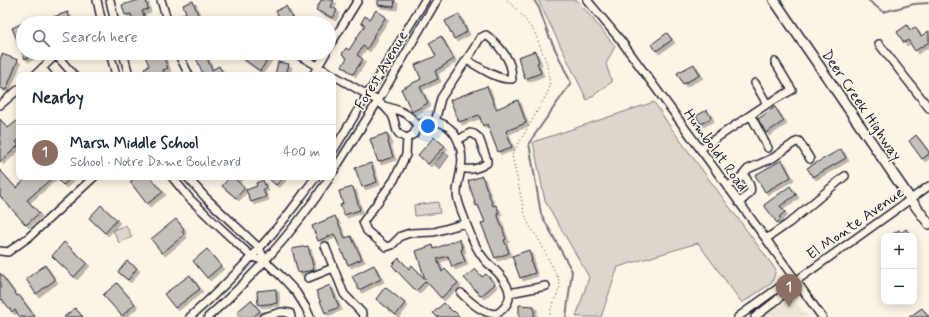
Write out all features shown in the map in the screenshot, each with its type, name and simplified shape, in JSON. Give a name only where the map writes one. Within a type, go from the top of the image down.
[{"type":"main road","name":"Deer Creek Highway","points":[[774,0],[929,224]]},
{"type":"street","points":[[97,0],[100,16]]},
{"type":"street","points":[[110,0],[113,16]]},
{"type":"street","points":[[161,0],[166,16]]},
{"type":"street","points":[[336,36],[358,0]]},
{"type":"street","name":"Forest Avenue","points":[[336,145],[425,0]]},
{"type":"street","name":"Forest Avenue","points":[[336,168],[381,104],[437,0]]},
{"type":"street","name":"Humboldt Road","points":[[587,0],[622,42],[822,317]]},
{"type":"street","points":[[435,122],[441,98],[466,60],[474,50],[480,38],[486,35],[493,40],[504,54],[511,68],[512,79],[506,79],[491,73],[466,60]]},
{"type":"street","points":[[879,44],[929,108]]},
{"type":"street","points":[[38,72],[51,60]]},
{"type":"street","points":[[62,60],[72,72]]},
{"type":"street","points":[[112,60],[115,72]]},
{"type":"street","points":[[124,60],[128,72]]},
{"type":"street","points":[[182,60],[188,72]]},
{"type":"street","points":[[307,60],[328,72]]},
{"type":"street","points":[[315,72],[322,60]]},
{"type":"street","points":[[700,149],[792,90],[775,62]]},
{"type":"street","points":[[42,68],[45,72]]},
{"type":"street","points":[[336,77],[381,104],[399,110],[414,120],[417,125]]},
{"type":"street","points":[[754,83],[768,104]]},
{"type":"street","points":[[0,105],[16,92]]},
{"type":"street","points":[[381,104],[392,116],[400,136],[407,138],[414,134],[417,125]]},
{"type":"street","points":[[751,116],[768,148]]},
{"type":"street","points":[[417,125],[431,122],[441,122],[451,129],[458,140],[462,153],[462,168],[457,185],[457,195],[466,223],[482,256],[499,274],[507,286],[510,298],[507,306],[497,315],[489,316],[479,310],[461,293]]},
{"type":"street","points":[[458,140],[470,133],[474,134],[479,138],[487,160],[485,165],[473,169],[466,170],[462,168]]},
{"type":"street","points":[[407,138],[406,155],[394,180],[363,222],[366,231],[386,247],[392,245],[401,236],[410,233],[434,232],[466,223]]},
{"type":"street","points":[[727,187],[742,177],[748,169],[773,158],[799,141],[810,159]]},
{"type":"street","points":[[766,239],[789,223],[845,176]]},
{"type":"street","points":[[739,203],[752,190],[751,185],[746,178],[742,177]]},
{"type":"street","points":[[0,251],[8,252],[29,237],[91,180]]},
{"type":"street","points":[[174,180],[204,213],[252,256],[265,261],[281,276],[296,292],[310,317]]},
{"type":"street","points":[[190,180],[206,198],[260,248],[265,261]]},
{"type":"street","points":[[190,317],[214,296],[260,248],[314,180]]},
{"type":"street","points":[[208,317],[265,261],[313,202],[328,180]]},
{"type":"street","name":"El Monte Avenue","points":[[796,281],[929,186]]},
{"type":"street","points":[[325,246],[344,294],[364,316]]},
{"type":"street","points":[[308,278],[333,268]]},
{"type":"street","points":[[738,317],[781,286],[796,281]]},
{"type":"street","points":[[755,317],[777,300],[796,281]]},
{"type":"street","points":[[509,293],[546,286]]},
{"type":"street","points":[[264,317],[281,312],[290,314],[291,317]]},
{"type":"path","points":[[507,0],[520,13],[535,33],[547,64],[550,86],[547,94],[512,155],[526,218],[559,280],[560,287],[549,317]]},
{"type":"shaded area","points":[[538,0],[577,0],[615,46],[606,64],[612,82],[587,100]]},
{"type":"shaded area","points":[[654,102],[669,125],[776,270],[772,283],[742,303],[698,243],[618,267],[601,317],[576,317],[589,277],[545,201],[533,142]]},
{"type":"shaded area","points":[[444,152],[449,156],[440,169],[434,164]]},
{"type":"shaded area","points":[[438,202],[440,213],[415,216],[414,205]]},
{"type":"shaded area","points":[[126,225],[132,237],[119,243],[113,230]]},
{"type":"shaded area","points":[[792,297],[808,317],[763,317]]},
{"type":"building","points":[[139,0],[146,0],[148,9],[142,11],[144,16],[132,16],[131,14],[125,15],[122,5]]},
{"type":"building","points":[[321,0],[334,0],[331,7],[337,10],[334,16],[329,16],[316,10]]},
{"type":"building","points":[[378,0],[395,0],[394,7],[378,5]]},
{"type":"building","points":[[193,1],[198,16],[179,16],[186,13],[183,5]]},
{"type":"building","points":[[286,6],[291,16],[278,16],[276,11]]},
{"type":"building","points":[[376,10],[386,17],[373,36],[374,37],[367,49],[363,46],[357,55],[363,59],[353,74],[342,66],[347,58],[342,54],[346,48],[349,50],[365,25],[361,23],[365,16],[370,19]]},
{"type":"building","points":[[68,12],[69,16],[56,16]]},
{"type":"building","points":[[459,14],[467,32],[454,39],[445,21]]},
{"type":"building","points":[[907,25],[910,30],[915,27],[921,36],[929,31],[929,42],[915,51],[908,40],[904,43],[897,32]]},
{"type":"building","points":[[16,26],[16,38],[12,28]]},
{"type":"building","points":[[667,33],[672,40],[656,51],[652,44]]},
{"type":"building","points":[[441,36],[454,59],[435,71],[438,79],[420,87],[428,103],[412,112],[401,89],[421,79],[415,65],[436,56],[429,43]]},
{"type":"building","points":[[535,51],[539,62],[537,63],[541,73],[525,79],[518,57]]},
{"type":"building","points":[[2,54],[18,60],[6,90],[0,88],[0,60]]},
{"type":"building","points":[[147,60],[165,60],[168,68],[163,70],[164,72],[146,72],[144,68],[149,66]]},
{"type":"building","points":[[197,60],[208,60],[212,70],[219,66],[222,72],[202,72]]},
{"type":"building","points":[[245,60],[267,60],[260,71]]},
{"type":"building","points":[[278,62],[289,64],[287,72],[276,72]]},
{"type":"building","points":[[694,64],[700,75],[683,84],[677,73]]},
{"type":"building","points":[[487,86],[496,109],[518,100],[526,123],[506,131],[512,147],[498,152],[487,124],[483,126],[479,115],[459,122],[450,100]]},
{"type":"building","points":[[775,107],[784,121],[766,133],[758,119]]},
{"type":"building","points":[[707,110],[711,118],[701,124],[696,116]]},
{"type":"building","points":[[0,119],[8,128],[16,121],[16,148],[0,162]]},
{"type":"building","points":[[387,133],[388,142],[393,157],[378,162],[370,139]]},
{"type":"building","points":[[916,135],[929,152],[929,154],[922,159],[909,141]]},
{"type":"building","points":[[434,137],[445,146],[428,164],[418,155]]},
{"type":"building","points":[[841,149],[846,158],[813,177],[807,168]]},
{"type":"building","points":[[782,160],[791,177],[765,192],[755,175]]},
{"type":"building","points":[[371,163],[377,182],[362,187],[355,168]]},
{"type":"building","points":[[0,170],[16,188],[25,180],[50,180],[27,200],[39,213],[26,225],[0,196]]},
{"type":"building","points":[[482,176],[493,206],[496,205],[499,212],[497,213],[509,253],[495,258],[481,223],[485,222],[478,205],[476,206],[468,181]]},
{"type":"building","points":[[58,180],[69,180],[63,185]]},
{"type":"building","points":[[132,180],[153,180],[163,192],[147,204],[130,182]]},
{"type":"building","points":[[227,180],[236,180],[245,188],[236,198],[222,186]]},
{"type":"building","points":[[263,180],[266,188],[263,189],[266,197],[251,202],[246,190],[257,186],[256,183]]},
{"type":"building","points":[[270,180],[281,180],[276,185]]},
{"type":"building","points":[[790,186],[796,195],[780,206],[785,212],[779,217],[781,219],[777,223],[764,205]]},
{"type":"building","points":[[353,187],[360,210],[344,215],[340,205],[343,204],[339,191]]},
{"type":"building","points":[[101,205],[117,220],[105,233],[89,218]]},
{"type":"building","points":[[335,216],[345,238],[351,236],[362,259],[348,265],[334,234],[318,241],[312,226]]},
{"type":"building","points":[[176,219],[184,229],[182,231],[184,235],[162,253],[151,239]]},
{"type":"building","points":[[906,229],[909,233],[901,233]]},
{"type":"building","points":[[459,239],[463,249],[461,250],[465,262],[452,267],[448,256],[437,259],[442,272],[445,269],[458,283],[441,298],[426,281],[416,291],[392,265],[399,258],[409,269],[412,265],[425,279],[416,251],[433,245],[434,249]]},
{"type":"building","points":[[64,242],[87,263],[74,277],[52,256]]},
{"type":"building","points":[[308,246],[314,270],[298,273],[292,249]]},
{"type":"building","points":[[207,249],[221,266],[207,278],[193,261]]},
{"type":"building","points":[[529,250],[535,273],[520,278],[512,256]]},
{"type":"building","points":[[127,261],[137,268],[128,280],[118,272]]},
{"type":"building","points":[[45,265],[55,280],[36,294],[26,279]]},
{"type":"building","points":[[374,265],[381,279],[359,290],[352,276]]},
{"type":"building","points":[[475,269],[482,277],[486,274],[495,284],[481,296],[464,278]]},
{"type":"building","points":[[0,273],[35,317],[20,317],[15,310],[12,312],[2,299],[0,301]]},
{"type":"building","points":[[190,275],[200,289],[175,308],[164,294]]},
{"type":"building","points":[[117,283],[135,304],[122,316],[103,295]]},
{"type":"building","points":[[330,285],[339,307],[325,313],[316,291]]},
{"type":"building","points":[[385,287],[405,303],[396,315],[376,299]]},
{"type":"building","points":[[276,289],[277,303],[258,305],[257,291]]},
{"type":"building","points":[[251,300],[260,311],[253,317],[241,317],[237,312]]},
{"type":"building","points":[[444,303],[460,317],[437,317],[433,313]]},
{"type":"building","points":[[519,305],[534,306],[534,317],[519,317]]},
{"type":"building","points":[[75,308],[83,317],[64,317]]},
{"type":"building","points":[[922,308],[929,317],[909,317]]},
{"type":"waterway","points":[[534,0],[539,8],[549,36],[571,83],[529,143],[541,214],[572,271],[566,317]]},
{"type":"waterway","points":[[868,0],[883,12],[914,4],[929,3]]},
{"type":"place","name":"Marsh Middle School","points":[[789,307]]}]
